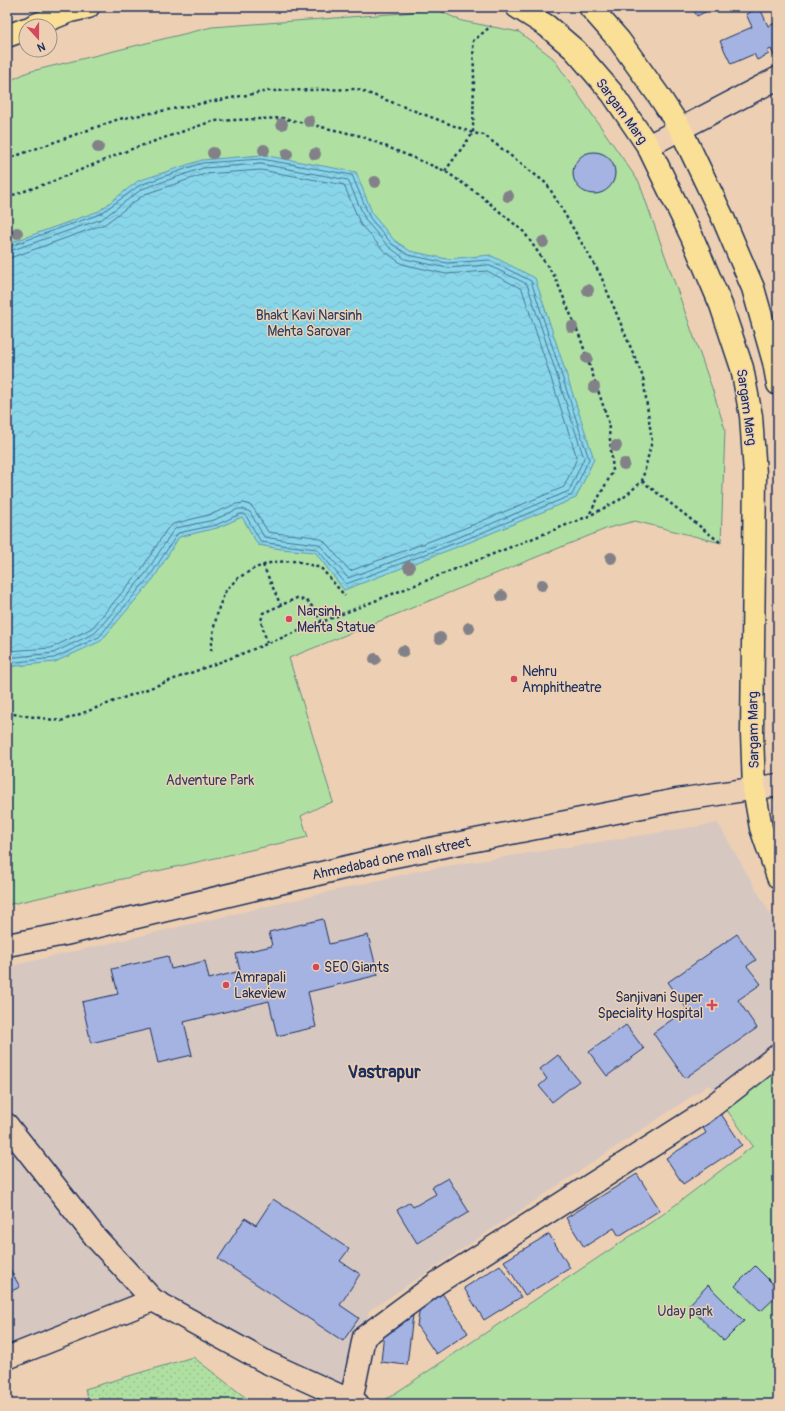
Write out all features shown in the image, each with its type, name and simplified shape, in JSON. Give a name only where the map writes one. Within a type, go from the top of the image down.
[{"type":"main road","points":[[53,18],[70,11],[88,7]]},
{"type":"main road","name":"Sargam Marg","points":[[517,7],[547,26],[575,50],[612,93],[648,146],[692,237],[721,305],[742,368],[751,416],[755,474],[752,733],[754,789],[762,828],[778,877]]},
{"type":"main road","points":[[590,7],[619,40],[680,128],[723,218],[753,288],[774,362],[778,384]]},
{"type":"main road","points":[[7,36],[18,32]]},
{"type":"street","points":[[648,146],[778,78]]},
{"type":"street","name":"Ahmedabad one mall street","points":[[7,945],[65,934],[385,858],[677,800],[778,785]]},
{"type":"street","points":[[7,1125],[96,1238],[153,1300],[266,1362],[355,1402],[364,1337],[437,1283],[702,1114],[778,1055]]},
{"type":"street","points":[[7,1358],[153,1300]]},
{"type":"path","points":[[445,171],[473,133],[473,41],[490,26]]},
{"type":"path","points":[[7,159],[119,119],[268,91],[357,89],[473,133],[484,135],[547,184],[600,274],[643,377],[652,441],[642,481],[624,498],[589,516],[267,644],[61,721],[7,713]]},
{"type":"path","points":[[7,197],[52,182],[130,150],[213,121],[282,118],[361,136],[445,171],[481,196],[524,232],[555,277],[580,337],[608,420],[613,471],[589,516]]},
{"type":"path","points":[[642,481],[720,543]]},
{"type":"path","points":[[211,651],[214,627],[219,607],[226,590],[238,578],[255,568],[273,562],[296,561],[321,568],[345,596]]},
{"type":"path","points":[[263,565],[281,606]]},
{"type":"path","points":[[267,644],[261,621],[263,613],[296,598],[309,602],[322,622]]},
{"type":"shaded area","points":[[718,823],[778,927],[778,1052],[719,1099],[709,1085],[369,1311],[350,1398],[158,1294],[102,1234],[16,1126],[7,1112],[7,967],[422,870]]},
{"type":"shaded area","points":[[7,1136],[147,1299],[7,1353]]},
{"type":"green space","name":"Bhakt Kavi Narsinh Mehta Sarovar","points":[[433,8],[462,21],[519,32],[553,58],[639,182],[712,388],[725,429],[721,543],[635,521],[608,528],[289,658],[333,802],[301,816],[308,837],[7,905],[7,82],[28,72],[212,27],[404,13]]},
{"type":"green space","name":"Uday park","points":[[778,1058],[778,1404],[379,1404],[662,1215],[753,1146],[721,1102]]},
{"type":"green space","points":[[193,1357],[254,1404],[90,1404],[85,1389]]},
{"type":"water","points":[[262,155],[356,172],[373,215],[394,240],[410,251],[447,259],[490,255],[535,278],[594,459],[576,498],[470,542],[344,590],[315,552],[258,545],[242,517],[217,528],[179,537],[154,578],[101,641],[55,662],[7,667],[7,244],[99,211],[138,181],[202,160]]},
{"type":"building","points":[[692,7],[715,7],[697,16]]},
{"type":"building","points":[[760,8],[768,26],[778,22],[778,55],[774,56],[771,49],[767,51],[769,54],[757,60],[754,54],[731,64],[720,41],[752,27],[746,14]]},
{"type":"building","points":[[590,152],[598,152],[609,158],[615,169],[615,177],[609,188],[598,194],[590,194],[579,188],[573,177],[573,169],[579,158]]},
{"type":"building","name":"Amrapali Lakeview","points":[[323,919],[329,944],[368,935],[378,975],[308,992],[316,1027],[277,1036],[269,1001],[184,1022],[192,1055],[158,1063],[150,1029],[91,1043],[82,1002],[118,994],[112,969],[168,956],[171,969],[205,961],[209,979],[240,971],[236,954],[272,946],[269,932]]},
{"type":"building","name":"Sanjivani Super Speciality Hospital","points":[[737,934],[756,960],[747,966],[761,984],[738,1000],[757,1028],[685,1078],[653,1033],[687,1009],[668,982]]},
{"type":"building","points":[[626,1025],[644,1049],[607,1076],[589,1052]]},
{"type":"building","points":[[558,1055],[579,1081],[552,1102],[539,1086],[547,1079],[540,1069]]},
{"type":"building","points":[[721,1114],[742,1145],[683,1184],[666,1158],[706,1133],[702,1126]]},
{"type":"building","points":[[637,1174],[660,1210],[619,1236],[614,1228],[584,1247],[566,1218]]},
{"type":"building","points":[[448,1178],[469,1212],[417,1243],[397,1210],[410,1202],[413,1207],[436,1194],[432,1187]]},
{"type":"building","points":[[273,1199],[349,1249],[340,1261],[360,1274],[340,1305],[359,1318],[343,1341],[218,1259],[245,1218],[256,1225]]},
{"type":"building","points":[[549,1234],[570,1268],[525,1295],[504,1261]]},
{"type":"building","points":[[7,1264],[20,1287],[7,1293]]},
{"type":"building","points":[[500,1265],[521,1297],[484,1320],[464,1288]]},
{"type":"building","points":[[755,1266],[778,1289],[778,1295],[761,1311],[735,1286]]},
{"type":"building","points":[[708,1285],[744,1321],[724,1341],[688,1306]]},
{"type":"building","points":[[442,1293],[468,1333],[436,1354],[417,1326],[420,1307]]},
{"type":"building","points":[[386,1312],[413,1315],[407,1365],[381,1362]]},
{"type":"place","name":"Narsinh Mehta Statue","points":[[289,619]]},
{"type":"place","name":"Nehru Amphitheatre","points":[[514,679]]},
{"type":"place","name":"SEO Giants","points":[[316,967]]},
{"type":"place","name":"Amrapali Lakeview","points":[[226,985]]},
{"type":"place","name":"Sanjivani Super Speciality Hospital","points":[[712,1005]]},
{"type":"district","name":"Vastrapur","points":[[384,1072]]},
{"type":"park label","name":"Adventure Park","points":[[210,780]]}]
